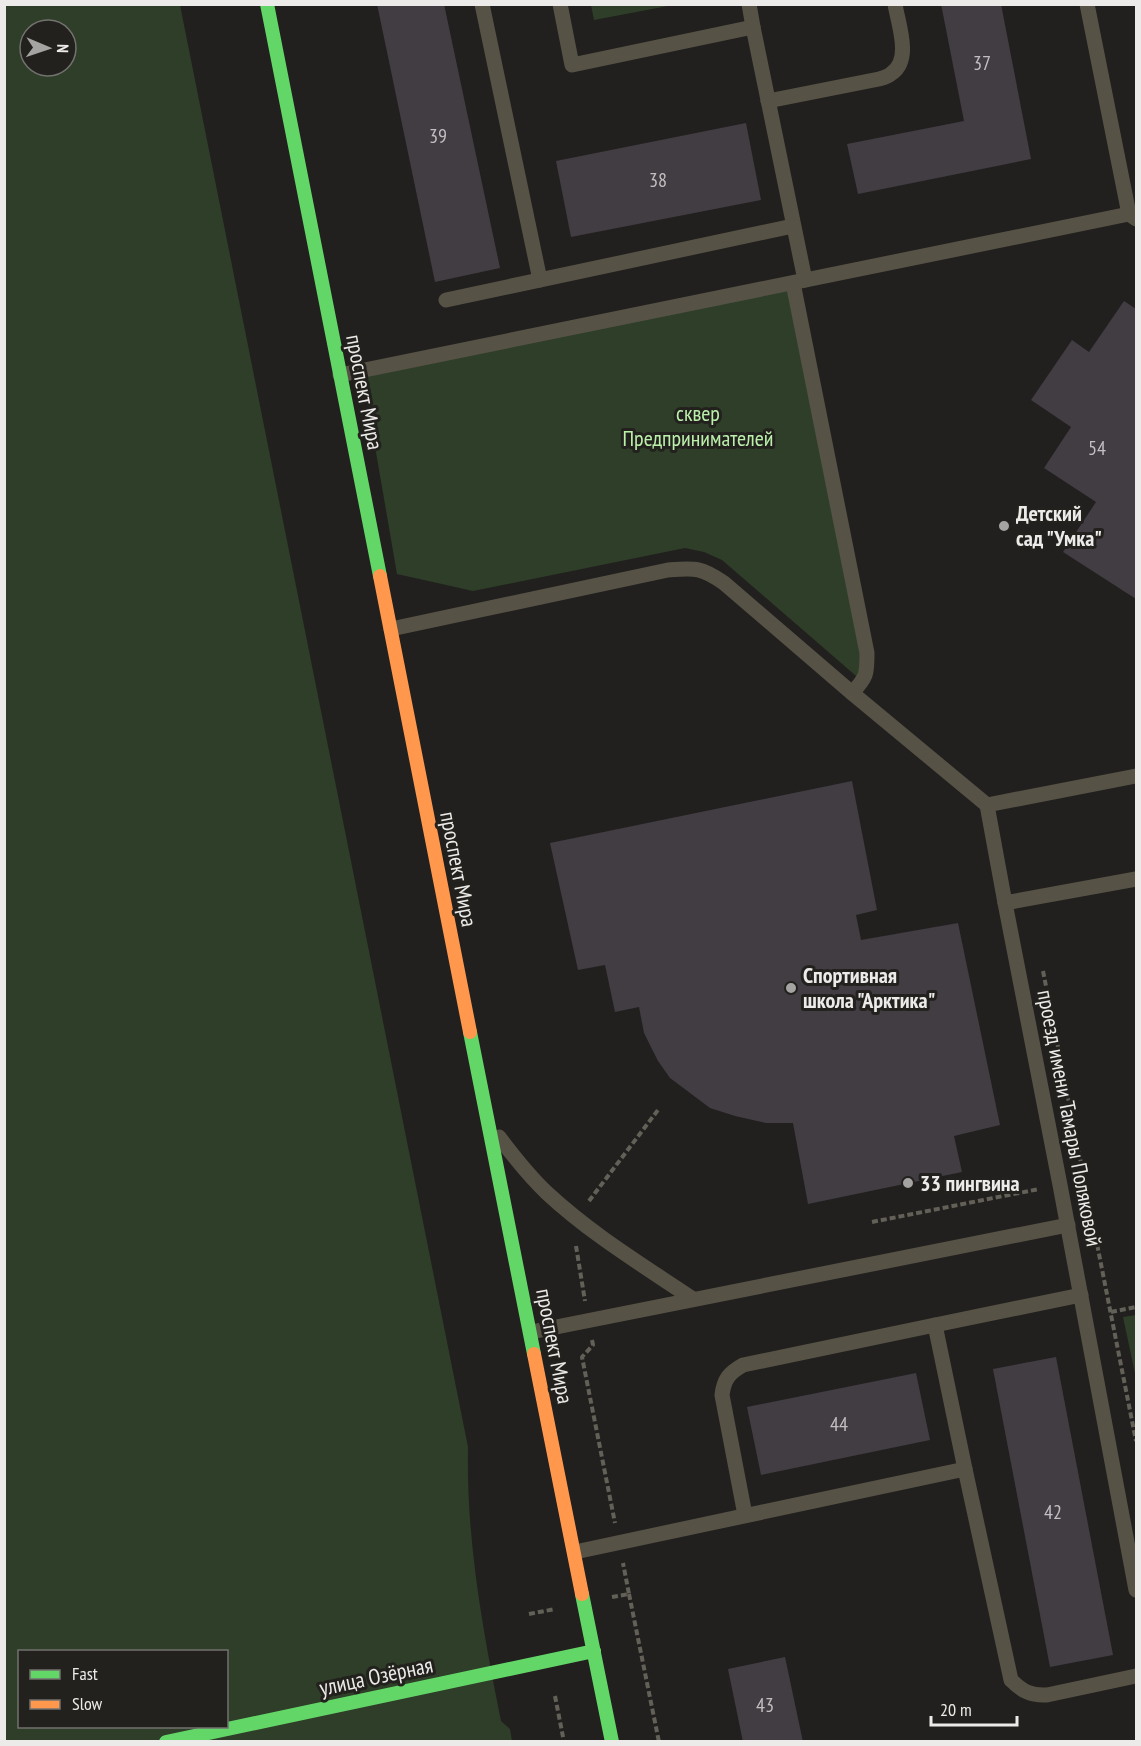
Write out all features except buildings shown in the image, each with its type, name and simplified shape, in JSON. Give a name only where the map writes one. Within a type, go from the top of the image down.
[{"type":"main road","name":"проспект Мира","points":[[267,4],[612,1742]]},
{"type":"main road","name":"улица Озёрная","points":[[166,1742],[594,1651]]},
{"type":"lane","points":[[482,4],[540,280]]},
{"type":"lane","points":[[560,4],[572,65],[753,27]]},
{"type":"lane","points":[[749,4],[793,226],[799,281],[867,653],[867,671],[862,682],[852,693]]},
{"type":"lane","points":[[768,101],[879,79],[892,73],[900,64],[904,53],[895,4]]},
{"type":"lane","points":[[340,375],[799,281],[1133,216],[1087,4]]},
{"type":"lane","points":[[446,300],[793,226]]},
{"type":"lane","points":[[391,629],[668,570],[693,568],[711,574],[724,583],[987,805],[1137,776]]},
{"type":"lane","name":"проезд имени Тамары Поляковой","points":[[987,805],[1137,1590]]},
{"type":"lane","points":[[1005,903],[1137,879]]},
{"type":"lane","points":[[487,1119],[516,1160],[576,1219],[693,1299]]},
{"type":"lane","points":[[531,1332],[1068,1225]]},
{"type":"lane","points":[[745,1515],[722,1395],[724,1382],[731,1371],[743,1365],[1081,1295]]},
{"type":"lane","points":[[935,1325],[1011,1680],[1034,1696],[1137,1676]]},
{"type":"lane","points":[[575,1552],[965,1469]]},
{"type":"path","points":[[1043,969],[1137,1441]]},
{"type":"path","points":[[658,1110],[568,1232],[576,1246],[593,1345],[582,1357],[659,1742]]},
{"type":"path","points":[[872,1222],[1084,1179]]},
{"type":"path","points":[[1111,1312],[1137,1307]]},
{"type":"path","points":[[529,1614],[629,1594]]},
{"type":"path","points":[[555,1696],[564,1742]]},
{"type":"green space","points":[[591,4],[673,5],[594,20]]},
{"type":"green space","points":[[5,5],[180,5],[468,1447],[470,1516],[477,1585],[501,1721],[510,1729],[512,1741],[5,1742]]},
{"type":"green space","name":"сквер Предпринимателей","points":[[793,283],[864,637],[863,682],[722,560],[704,552],[685,548],[473,591],[397,574],[362,371]]},
{"type":"green space","points":[[1136,1315],[1136,1378],[1123,1317]]},
{"type":"traffic: fast","points":[[267,4],[380,576]]},
{"type":"traffic: fast","points":[[470,1032],[534,1354]]},
{"type":"traffic: fast","points":[[582,1594],[612,1742]]},
{"type":"traffic: fast","points":[[166,1742],[594,1651]]},
{"type":"traffic: slow","points":[[380,576],[470,1032]]},
{"type":"traffic: slow","points":[[534,1354],[582,1594]]},
{"type":"place","name":"Детский сад \"Умка\"","points":[[1004,526]]},
{"type":"place","name":"Спортивная школа \"Арктика\"","points":[[791,988]]},
{"type":"place","name":"33 пингвина","points":[[908,1183]]}]
